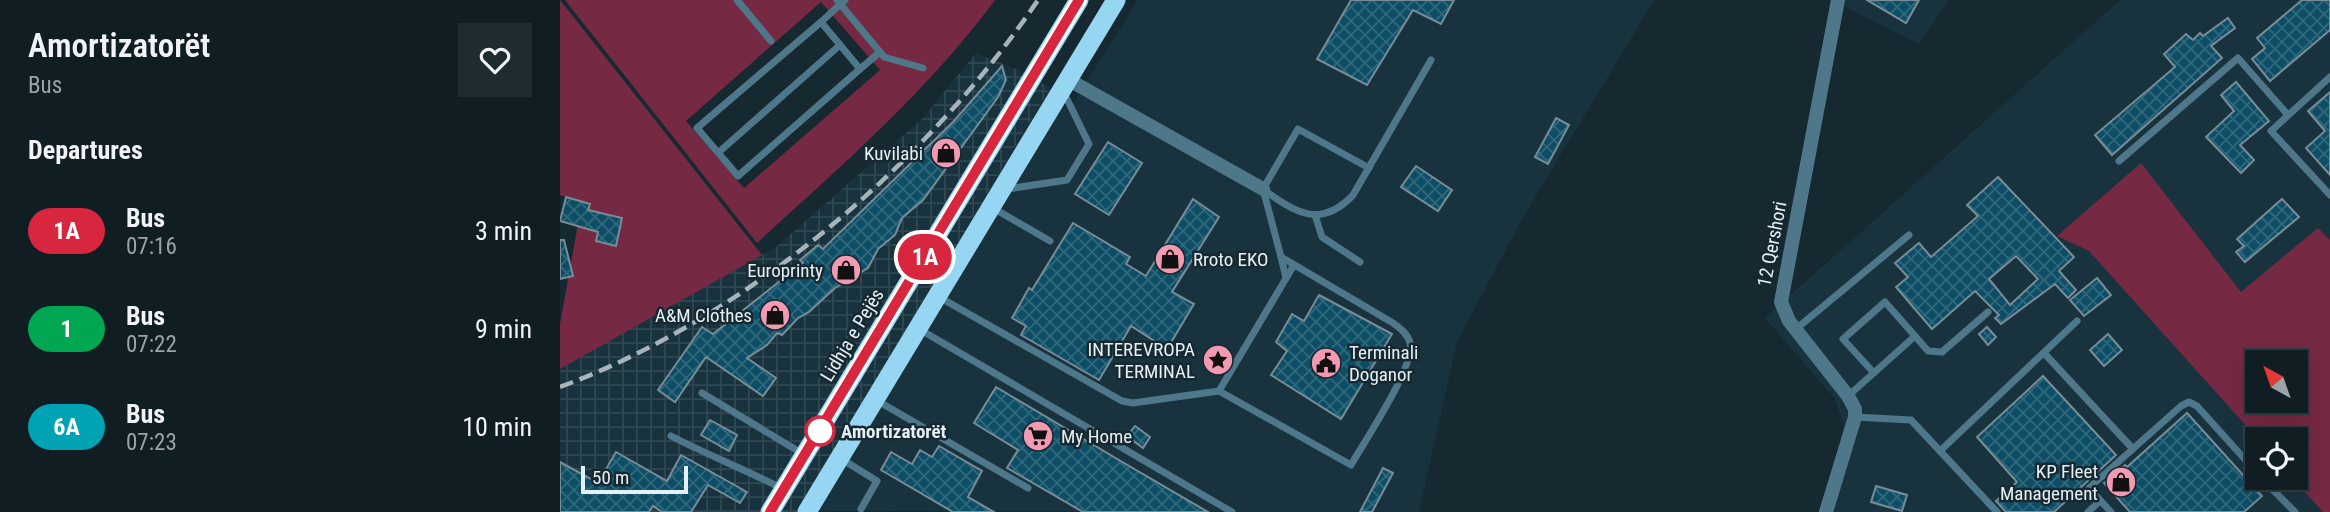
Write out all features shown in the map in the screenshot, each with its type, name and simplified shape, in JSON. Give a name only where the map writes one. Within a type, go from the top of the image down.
[{"type":"highway","name":"Lidhja e Pejës","points":[[770,512],[1079,0]]},
{"type":"highway","points":[[807,512],[1116,0]]},
{"type":"street","name":"12 Qershori","points":[[1838,0],[1781,302],[1783,312],[1848,396],[1855,409],[1854,417]]},
{"type":"street","points":[[1066,85],[1263,189]]},
{"type":"street","points":[[1826,512],[1854,417]]},
{"type":"lane","points":[[737,0],[771,41]]},
{"type":"lane","points":[[880,52],[738,176],[697,128],[841,2],[880,52],[891,60],[923,68]]},
{"type":"lane","points":[[821,22],[860,69]]},
{"type":"lane","points":[[719,152],[840,45]]},
{"type":"lane","points":[[2119,160],[2238,58],[2288,115]]},
{"type":"lane","points":[[1263,189],[1299,213],[1315,215],[1334,211],[1345,204],[1353,195],[1432,60]]},
{"type":"lane","points":[[2330,77],[2271,131],[2330,195]]},
{"type":"lane","points":[[1003,190],[1067,180],[1089,144],[1066,85]]},
{"type":"lane","points":[[1286,278],[1263,189],[1298,129],[1369,168]]},
{"type":"lane","points":[[992,207],[1050,241]]},
{"type":"lane","points":[[1315,215],[1322,237],[1360,262]]},
{"type":"lane","points":[[1796,329],[1909,235]]},
{"type":"lane","points":[[939,296],[1122,401],[1133,403],[1219,391],[1351,465],[1408,365],[1411,345],[1408,337],[1393,323],[1281,257]]},
{"type":"lane","points":[[1219,391],[1294,265]]},
{"type":"lane","points":[[1874,373],[1843,339],[1885,302],[1928,351],[1942,352],[1988,312]]},
{"type":"lane","points":[[1940,451],[2077,321]]},
{"type":"lane","points":[[919,329],[1231,512]]},
{"type":"lane","points":[[1848,396],[1914,336]]},
{"type":"lane","points":[[2044,353],[2133,449]]},
{"type":"lane","points":[[702,393],[805,456]]},
{"type":"lane","points":[[876,400],[1028,488]]},
{"type":"lane","points":[[2111,512],[2089,488],[2180,406],[2189,402],[2197,406],[2245,460]]},
{"type":"lane","points":[[1854,417],[1911,420],[1997,512]]},
{"type":"lane","points":[[671,436],[784,490]]},
{"type":"lane","points":[[840,458],[877,481],[861,509]]},
{"type":"lane","points":[[2271,490],[2288,510]]},
{"type":"lane","points":[[2088,512],[2100,501]]},
{"type":"shaded area","points":[[560,0],[762,255],[560,369],[560,324],[582,202],[560,195]]},
{"type":"shaded area","points":[[565,0],[995,0],[969,34],[912,97],[757,243]],"holes":[[[821,2],[880,70],[744,188],[686,121]]]},
{"type":"shaded area","points":[[1138,0],[1654,0],[1521,221],[1457,342],[1419,512],[797,511],[1050,88],[1068,111]]},
{"type":"shaded area","points":[[1832,0],[1949,0],[1919,44]]},
{"type":"shaded area","points":[[2120,0],[2330,0],[2330,512],[1822,512],[1844,426],[1835,399],[1765,318]]},
{"type":"shaded area","points":[[976,53],[1026,73],[1050,88],[799,512],[560,512],[560,361],[579,355],[776,247],[923,118]]},
{"type":"shaded area","points":[[2141,163],[2241,292],[2318,228],[2330,240],[2330,512],[2323,512],[2303,490],[2308,490],[2308,427],[2247,427],[2089,251],[2057,236]]},
{"type":"building","points":[[1351,0],[1454,0],[1441,24],[1413,10],[1367,85],[1317,59]]},
{"type":"building","points":[[1867,0],[1919,0],[1906,23]]},
{"type":"building","points":[[2302,0],[2330,0],[2330,30],[2270,81],[2252,59],[2265,48],[2257,38]]},
{"type":"building","points":[[2228,18],[2235,28],[2211,46],[2222,58],[2112,155],[2095,135],[2175,67],[2164,54],[2186,34],[2193,40],[2200,33],[2203,36]]},
{"type":"building","points":[[1002,66],[1006,80],[998,97],[923,200],[902,218],[895,235],[878,249],[868,268],[835,288],[809,312],[798,318],[782,335],[777,333],[767,345],[747,358],[776,378],[763,396],[706,357],[675,402],[658,390],[702,327],[713,334],[803,263],[800,260],[818,245],[823,249],[954,121]]},
{"type":"building","points":[[2236,82],[2269,121],[2240,145],[2254,160],[2241,173],[2206,137],[2234,111],[2221,95]]},
{"type":"building","points":[[2330,92],[2330,175],[2306,148],[2325,131],[2308,111]]},
{"type":"building","points":[[1556,118],[1569,125],[1548,164],[1535,157]]},
{"type":"building","points":[[1108,142],[1142,163],[1109,215],[1075,194]]},
{"type":"building","points":[[1416,166],[1452,190],[1438,211],[1401,187]]},
{"type":"building","points":[[1998,177],[2074,257],[2059,271],[2076,290],[2068,298],[2055,284],[2001,324],[1995,318],[1999,315],[1975,291],[1932,329],[1896,287],[1908,277],[1895,263],[1919,243],[1931,257],[1978,216],[1967,205]],"holes":[[[2016,256],[2038,279],[2010,305],[1989,279]]]},
{"type":"building","points":[[566,197],[590,204],[588,210],[622,218],[616,246],[596,241],[598,232],[560,221]]},
{"type":"building","points":[[1193,199],[1219,217],[1172,292],[1194,304],[1167,349],[1131,326],[1099,380],[1021,335],[1026,326],[1012,318],[1073,223],[1130,257],[1126,264],[1146,276]]},
{"type":"building","points":[[2282,199],[2299,217],[2245,262],[2236,252],[2244,246],[2237,239]]},
{"type":"building","points":[[560,240],[564,240],[573,276],[560,279]]},
{"type":"building","points":[[2097,278],[2111,295],[2084,316],[2070,300]]},
{"type":"building","name":"Terminali Doganor","points":[[1319,295],[1392,334],[1341,419],[1271,375],[1287,351],[1276,342],[1292,314],[1304,321]]},
{"type":"building","points":[[1987,327],[1996,337],[1988,345],[1979,334]]},
{"type":"building","points":[[2108,334],[2122,350],[2104,366],[2090,350]]},
{"type":"building","points":[[2043,376],[2116,455],[2054,512],[2006,512],[1996,501],[2017,482],[1977,437]]},
{"type":"building","name":"My Home","points":[[996,387],[1208,512],[1083,512],[1007,468],[1018,450],[974,423]]},
{"type":"building","points":[[2187,413],[2245,477],[2245,490],[2257,490],[2262,496],[2244,512],[2130,512],[2104,483],[2125,465],[2127,467]]},
{"type":"building","points":[[710,420],[737,435],[729,451],[701,435]]},
{"type":"building","points":[[1135,426],[1150,437],[1143,448],[1127,436]]},
{"type":"building","points":[[939,446],[982,471],[968,497],[994,512],[953,512],[881,470],[891,452],[912,464],[920,450],[932,457]]},
{"type":"building","points":[[616,452],[667,481],[681,455],[747,492],[740,503],[708,485],[691,512],[662,512],[653,506],[649,512],[560,512],[560,462],[598,483]]},
{"type":"building","points":[[1383,468],[1393,473],[1372,512],[1360,512]]},
{"type":"building","points":[[1876,486],[1907,495],[1902,511],[1871,502]]},
{"type":"railway","points":[[560,387],[629,357],[698,320],[764,277],[828,229],[887,176],[943,120],[994,61],[1038,0]]},
{"type":"bus line","name":"1A","points":[[770,512],[1079,0]]},
{"type":"place","name":"Kuvilabi","points":[[946,153]]},
{"type":"place","name":"Rroto EKO","points":[[1170,259]]},
{"type":"place","name":"Europrinty","points":[[846,270]]},
{"type":"place","name":"A&M Clothes","points":[[775,315]]},
{"type":"place","name":"INTEREVROPA TERMINAL","points":[[1218,360]]},
{"type":"place","name":"Terminali Doganor","points":[[1326,363]]},
{"type":"place","name":"Amortizatorët","points":[[820,431]]},
{"type":"place","name":"My Home","points":[[1038,436]]},
{"type":"place","name":"KP Fleet Management","points":[[2121,482]]}]
